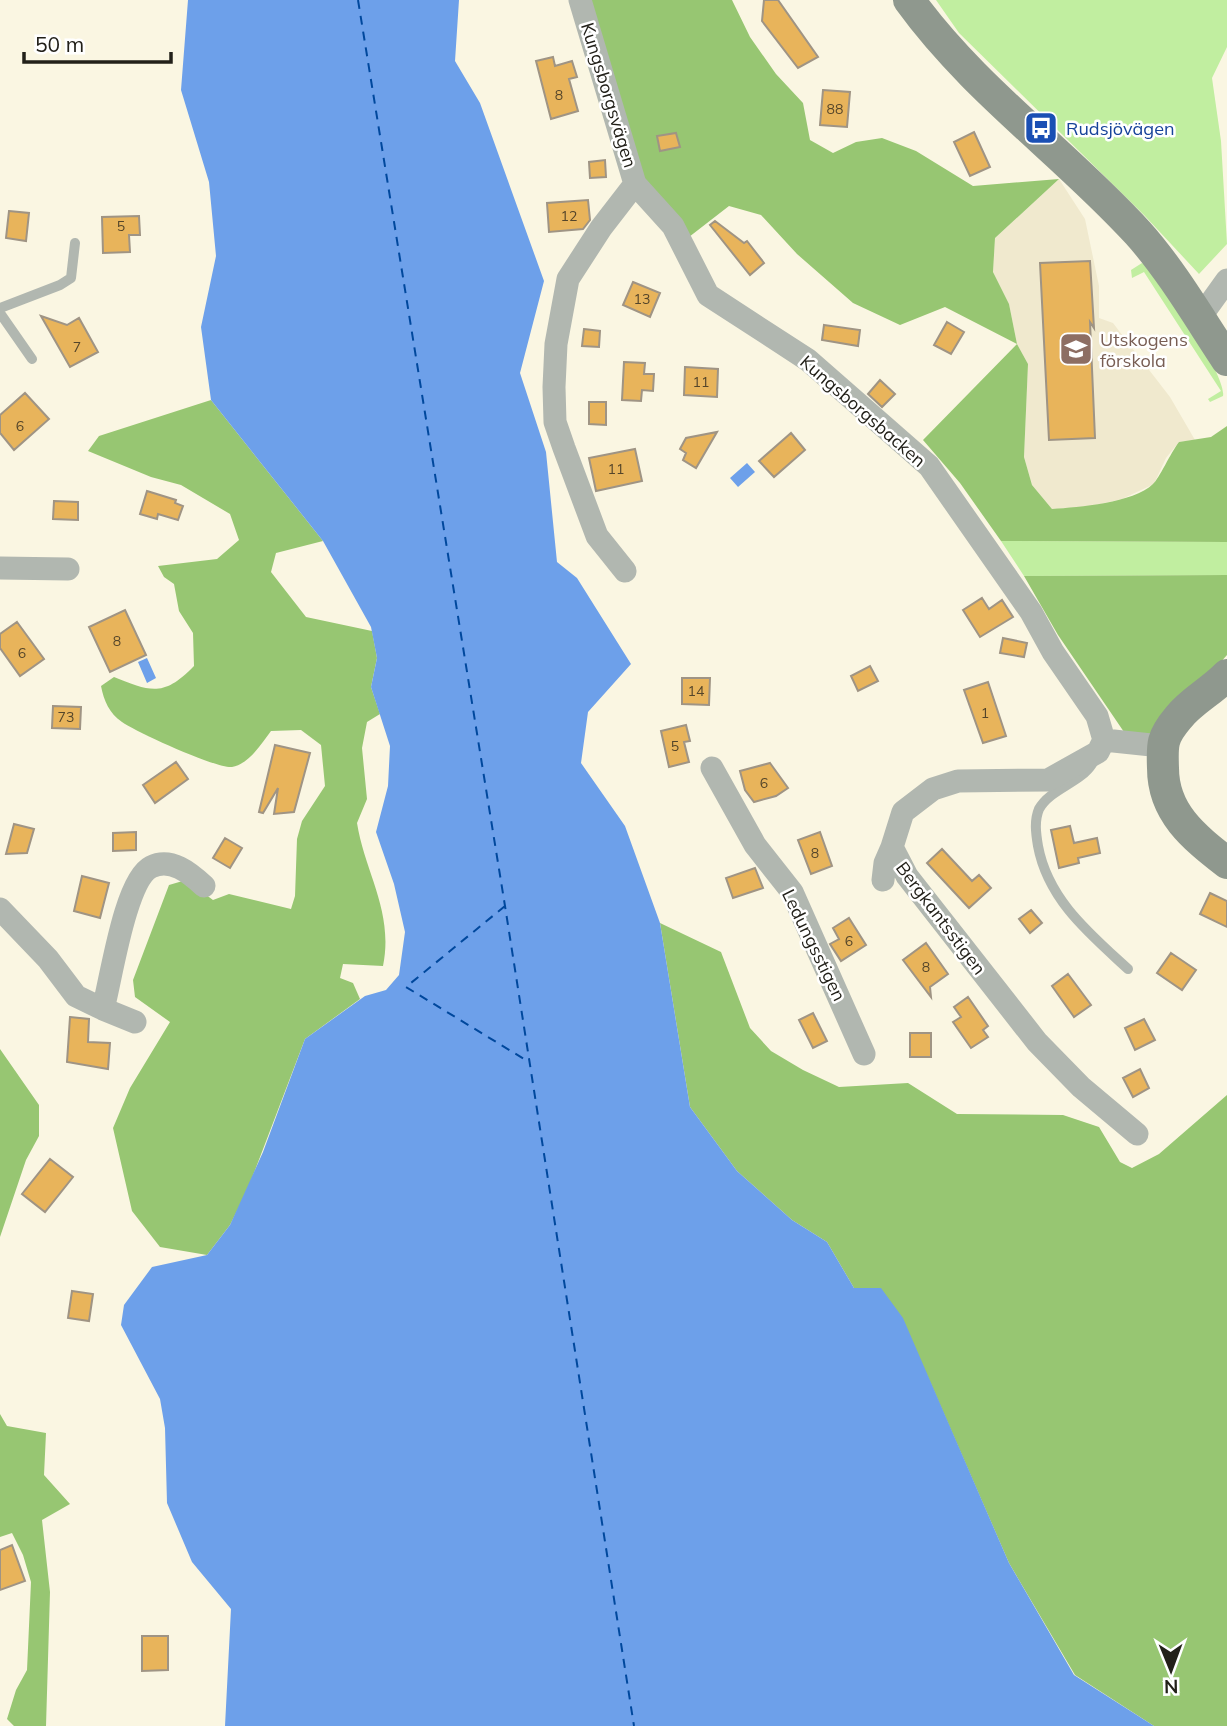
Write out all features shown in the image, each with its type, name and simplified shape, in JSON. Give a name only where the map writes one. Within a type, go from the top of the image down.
[{"type":"street","name":"Kungsborgsvägen","points":[[580,0],[635,184],[601,228],[568,279],[556,344],[555,422],[597,536],[625,571]]},
{"type":"street","points":[[909,0],[935,36],[974,78],[1139,235],[1227,360]]},
{"type":"street","name":"Kungsborgsbacken","points":[[635,184],[673,226],[708,295],[808,360],[929,466],[1026,603],[1053,652],[1097,716],[1101,746]]},
{"type":"street","points":[[1199,319],[1227,280]]},
{"type":"street","points":[[0,568],[68,569]]},
{"type":"street","points":[[1227,675],[1179,715],[1161,746],[1163,783],[1176,816],[1189,832],[1227,863]]},
{"type":"street","points":[[1101,746],[1161,746]]},
{"type":"street","name":"Bergkantsstigen","points":[[1101,746],[1048,780],[958,781],[933,789],[903,812],[892,847],[907,876],[1037,1042],[1081,1087],[1137,1134]]},
{"type":"street","name":"Ledungsstigen","points":[[712,768],[755,845],[792,892],[864,1054]]},
{"type":"street","points":[[883,880],[885,863],[892,847]]},
{"type":"street","points":[[103,1009],[122,928],[140,877],[149,868],[167,864],[184,869],[204,886]]},
{"type":"street","points":[[0,909],[48,959],[76,996],[135,1023]]},
{"type":"lane","points":[[32,359],[0,310],[71,278],[74,273],[75,243]]},
{"type":"lane","points":[[1101,746],[1090,768],[1040,808],[1035,823],[1037,841],[1048,883],[1086,929],[1128,969]]},
{"type":"shaded area","name":"Utskogens förskola","points":[[1059,179],[1085,219],[1099,286],[1099,318],[1113,323],[1170,397],[1195,440],[1179,442],[1166,458],[1154,484],[1122,499],[1092,506],[1052,509],[1032,485],[1024,457],[1028,364],[1017,344],[1009,304],[993,272],[995,238]]},
{"type":"green space","points":[[591,0],[732,0],[750,37],[776,74],[803,103],[810,140],[833,153],[856,142],[882,138],[916,151],[973,186],[1059,179],[995,238],[993,272],[1009,304],[1017,344],[945,307],[900,325],[853,303],[797,254],[761,215],[729,206],[689,237],[642,180]]},
{"type":"green space","points":[[936,0],[1227,0],[1227,47],[1212,78],[1221,141],[1227,244],[1199,274],[1144,215],[959,33]]},
{"type":"green space","points":[[1142,263],[1154,270],[1195,333],[1216,371],[1223,396],[1210,402],[1208,399],[1221,391],[1144,272],[1132,278],[1131,270]]},
{"type":"green space","points":[[1017,344],[1028,364],[1024,457],[1032,485],[1052,509],[1105,503],[1133,496],[1156,481],[1179,442],[1211,437],[1227,426],[1227,542],[1001,541],[960,483],[923,440]]},
{"type":"green space","points":[[211,400],[323,541],[276,553],[271,572],[306,617],[372,631],[377,658],[371,687],[380,714],[367,722],[362,748],[367,799],[357,823],[382,910],[385,946],[383,966],[343,964],[340,978],[353,983],[360,999],[305,1039],[247,1191],[230,1225],[207,1255],[160,1247],[132,1211],[113,1128],[130,1088],[170,1022],[135,997],[133,980],[169,885],[186,880],[213,900],[229,894],[291,909],[295,896],[297,839],[302,821],[325,786],[321,745],[301,730],[271,731],[244,762],[232,767],[224,766],[159,741],[130,727],[110,711],[101,686],[114,677],[138,686],[157,689],[174,683],[194,666],[193,633],[179,611],[174,584],[164,577],[158,566],[217,559],[239,540],[230,514],[181,485],[151,477],[88,451],[99,436]]},
{"type":"green space","points":[[1001,541],[1227,542],[1227,575],[1024,576]]},
{"type":"green space","points":[[1227,575],[1227,655],[1156,735],[1124,732],[1058,635],[1024,576]]},
{"type":"green space","points":[[660,923],[721,952],[750,1028],[771,1051],[839,1087],[908,1083],[957,1114],[1063,1115],[1099,1127],[1120,1162],[1132,1168],[1159,1154],[1227,1095],[1227,1726],[1154,1726],[1075,1675],[1009,1563],[927,1375],[854,1288],[827,1242],[792,1220],[737,1171],[690,1107]]},
{"type":"green space","points":[[0,1049],[39,1105],[39,1136],[26,1160],[0,1237]]},
{"type":"green space","points":[[0,1414],[7,1426],[46,1433],[44,1475],[70,1504],[42,1520],[50,1592],[46,1726],[14,1726],[7,1719],[16,1690],[27,1670],[31,1582],[23,1555],[12,1533],[0,1537]]},
{"type":"water","points":[[188,0],[459,0],[455,61],[480,103],[544,281],[520,373],[546,452],[557,562],[577,578],[631,664],[588,712],[581,763],[625,826],[660,923],[690,1107],[737,1171],[792,1220],[827,1242],[854,1288],[881,1288],[903,1318],[1009,1563],[1074,1675],[1154,1726],[225,1726],[231,1609],[192,1562],[167,1503],[165,1428],[160,1399],[121,1325],[124,1305],[152,1267],[207,1255],[230,1225],[263,1152],[305,1039],[365,996],[386,990],[399,975],[405,932],[394,884],[376,832],[388,786],[390,746],[371,687],[377,658],[371,627],[323,541],[211,400],[201,327],[216,256],[209,182],[181,90]]},
{"type":"water","points":[[747,463],[755,472],[738,487],[730,478]]},
{"type":"water","points":[[147,658],[156,678],[147,683],[138,662]]},
{"type":"building","points":[[764,0],[778,0],[818,57],[798,68],[762,21]]},
{"type":"building","points":[[553,57],[555,66],[572,61],[577,77],[569,79],[578,111],[551,119],[536,61]]},
{"type":"building","points":[[823,90],[850,92],[847,127],[820,125]]},
{"type":"building","points":[[974,132],[990,167],[970,176],[954,142]]},
{"type":"building","points":[[676,133],[680,147],[660,151],[657,136]]},
{"type":"building","points":[[605,160],[606,177],[590,178],[589,162]]},
{"type":"building","points":[[588,200],[590,220],[583,229],[549,232],[547,203]]},
{"type":"building","points":[[9,211],[29,213],[26,241],[6,238]]},
{"type":"building","points":[[139,216],[140,235],[129,235],[130,252],[103,253],[102,217]]},
{"type":"building","points":[[715,221],[744,243],[747,241],[764,263],[750,275],[710,225]]},
{"type":"building","points":[[1090,261],[1094,328],[1090,322],[1095,438],[1049,440],[1040,263]]},
{"type":"building","points":[[633,282],[660,293],[650,317],[623,305]]},
{"type":"building","points":[[41,316],[67,325],[79,318],[98,352],[70,367]]},
{"type":"building","points":[[947,322],[964,332],[951,354],[934,345]]},
{"type":"building","points":[[824,325],[860,330],[858,346],[822,340]]},
{"type":"building","points":[[584,329],[600,331],[599,347],[582,346]]},
{"type":"building","points":[[624,362],[645,363],[644,374],[654,374],[653,391],[642,390],[641,401],[622,400]]},
{"type":"building","points":[[685,367],[718,369],[717,397],[684,395]]},
{"type":"building","points":[[880,380],[895,394],[882,407],[868,394]]},
{"type":"building","points":[[25,393],[49,419],[14,450],[0,433],[0,415]]},
{"type":"building","points":[[589,402],[606,402],[606,425],[589,424]]},
{"type":"building","points":[[717,432],[696,468],[683,460],[686,453],[680,449],[686,438]]},
{"type":"building","points":[[791,433],[805,450],[774,477],[759,461]]},
{"type":"building","points":[[635,449],[642,481],[596,491],[589,458]]},
{"type":"building","points":[[147,491],[176,500],[175,503],[183,506],[178,520],[158,514],[157,519],[140,514]]},
{"type":"building","points":[[54,501],[78,502],[78,520],[53,519]]},
{"type":"building","points":[[982,598],[989,609],[1002,600],[1013,617],[980,637],[963,610]]},
{"type":"building","points":[[125,610],[146,655],[110,672],[89,627]]},
{"type":"building","points":[[17,622],[44,659],[20,676],[0,648],[0,634]]},
{"type":"building","points":[[1003,638],[1027,643],[1024,657],[1000,653]]},
{"type":"building","points":[[870,666],[878,681],[858,691],[851,676]]},
{"type":"building","points":[[682,678],[710,678],[709,705],[682,704]]},
{"type":"building","points":[[988,682],[1006,736],[983,743],[964,690]]},
{"type":"building","points":[[53,706],[81,707],[80,729],[52,728]]},
{"type":"building","points":[[686,725],[690,741],[684,742],[689,762],[669,767],[661,731]]},
{"type":"building","points":[[275,745],[310,753],[294,812],[274,814],[278,788],[263,813],[259,812]]},
{"type":"building","points":[[176,762],[188,779],[155,803],[143,785]]},
{"type":"building","points":[[770,763],[788,788],[776,796],[754,802],[745,790],[740,771]]},
{"type":"building","points":[[14,824],[34,829],[27,853],[6,854]]},
{"type":"building","points":[[1070,826],[1074,843],[1097,838],[1100,853],[1078,858],[1079,863],[1059,868],[1051,830]]},
{"type":"building","points":[[136,832],[136,850],[113,851],[113,833]]},
{"type":"building","points":[[820,832],[832,866],[811,874],[798,840]]},
{"type":"building","points":[[225,838],[242,848],[230,868],[213,858]]},
{"type":"building","points":[[942,849],[972,881],[979,875],[991,888],[969,908],[927,863]]},
{"type":"building","points":[[755,868],[763,888],[733,898],[726,878]]},
{"type":"building","points":[[82,876],[109,883],[100,918],[74,911]]},
{"type":"building","points":[[1210,893],[1227,901],[1227,927],[1200,914]]},
{"type":"building","points":[[1031,910],[1042,923],[1030,933],[1019,919]]},
{"type":"building","points":[[849,918],[866,945],[841,961],[830,944],[839,939],[833,928]]},
{"type":"building","points":[[926,943],[948,974],[930,987],[931,997],[903,960]]},
{"type":"building","points":[[1171,953],[1196,970],[1182,990],[1157,973]]},
{"type":"building","points":[[1068,974],[1091,1005],[1074,1017],[1052,986]]},
{"type":"building","points":[[968,997],[988,1026],[983,1030],[988,1037],[971,1048],[953,1022],[961,1017],[954,1007]]},
{"type":"building","points":[[813,1013],[827,1041],[813,1048],[799,1020]]},
{"type":"building","points":[[70,1017],[89,1019],[88,1042],[110,1043],[108,1069],[67,1062]]},
{"type":"building","points":[[1144,1019],[1155,1040],[1135,1050],[1125,1028]]},
{"type":"building","points":[[910,1033],[931,1033],[931,1057],[910,1057]]},
{"type":"building","points":[[1140,1069],[1149,1088],[1133,1097],[1123,1078]]},
{"type":"building","points":[[50,1159],[73,1177],[45,1212],[22,1194]]},
{"type":"building","points":[[72,1291],[93,1294],[89,1321],[68,1318]]},
{"type":"building","points":[[12,1545],[25,1581],[0,1590],[0,1550]]},
{"type":"building","points":[[142,1636],[168,1636],[168,1670],[142,1671]]},
{"type":"ferry route","points":[[358,0],[634,1726]]},
{"type":"ferry route","points":[[505,906],[406,987],[529,1062]]},
{"type":"place","name":"Rudsjövägen","points":[[1041,128]]},
{"type":"place","name":"Utskogens förskola","points":[[1076,349]]}]
